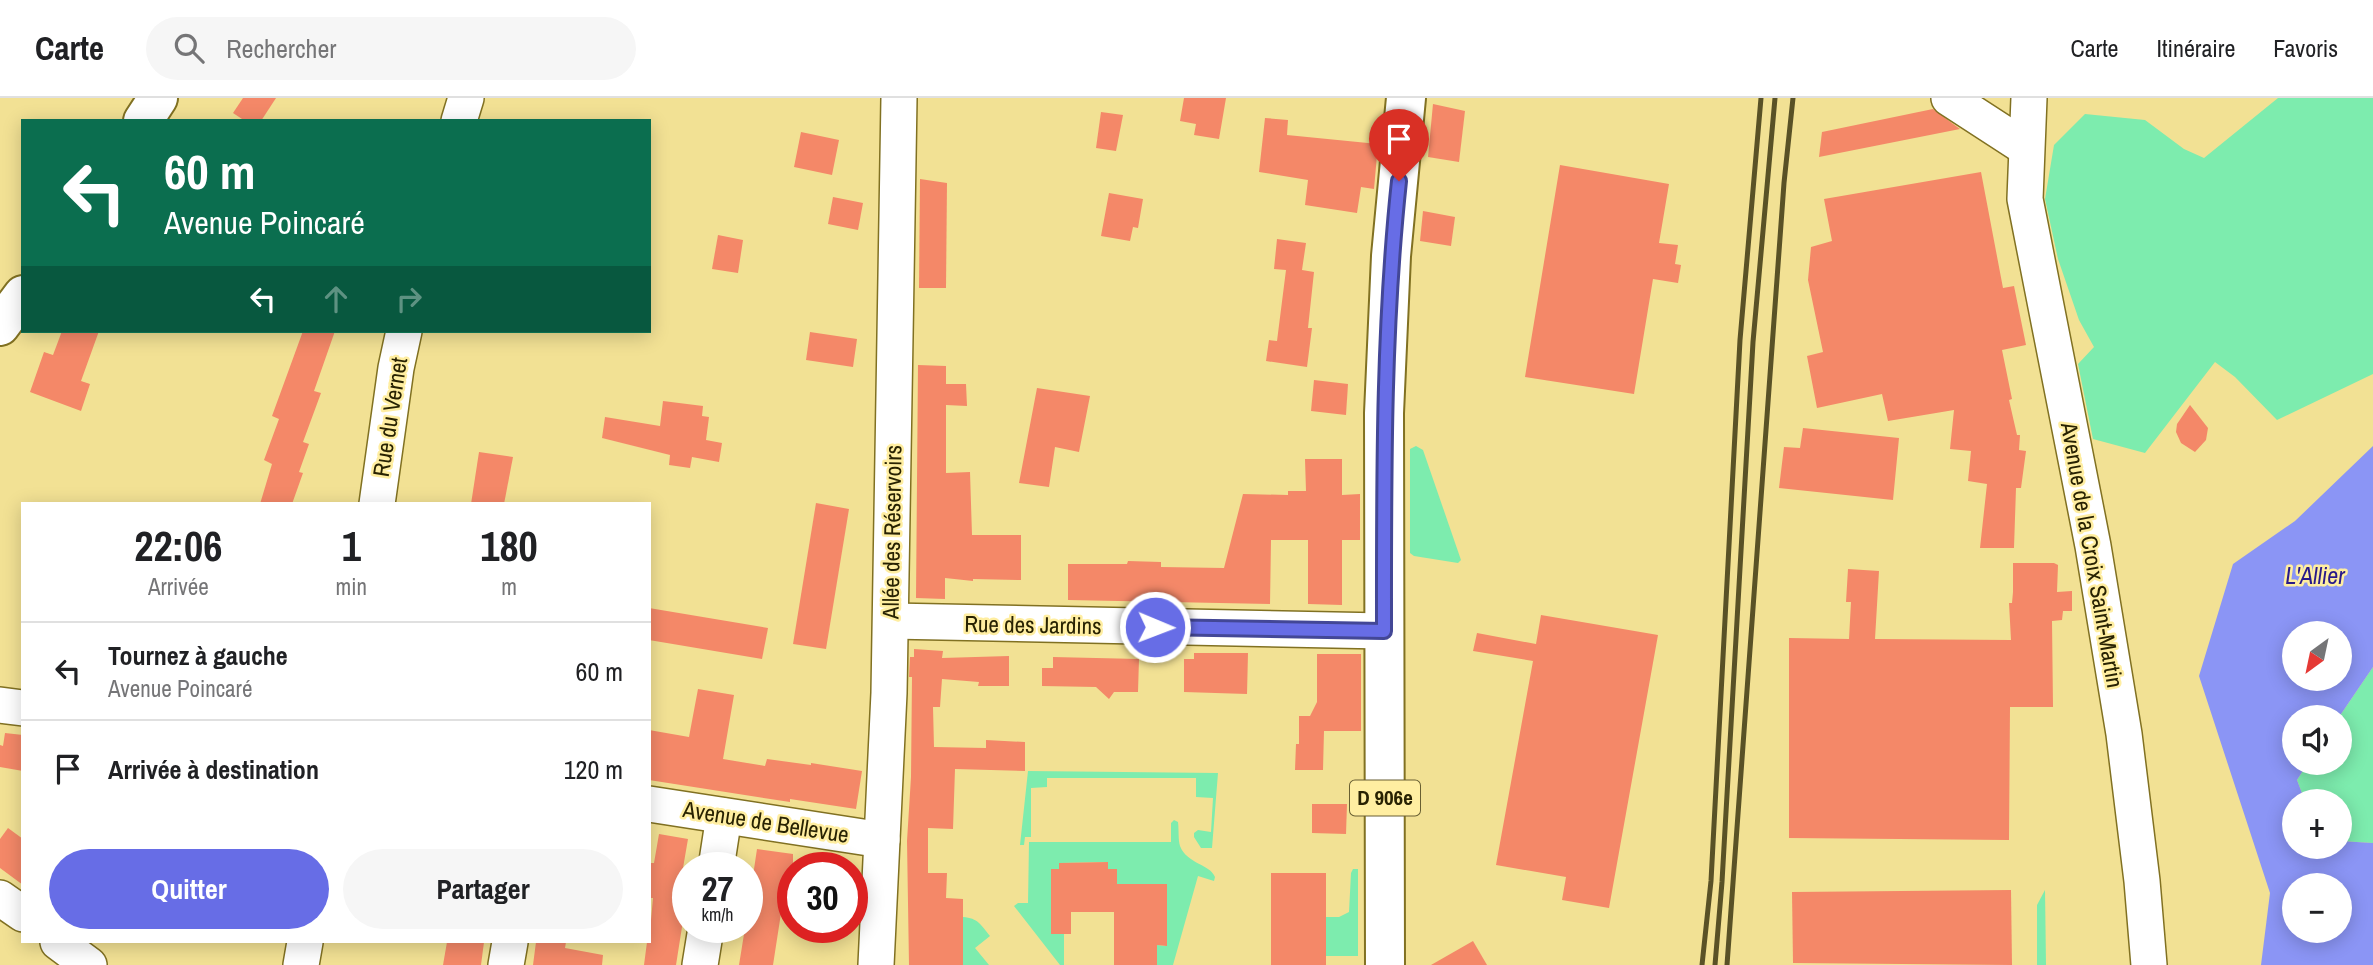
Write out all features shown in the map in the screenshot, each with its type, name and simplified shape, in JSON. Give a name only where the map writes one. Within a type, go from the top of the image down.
[{"type":"main road","points":[[144,119],[158,98]]},
{"type":"main road","name":"D 906e","points":[[1385,965],[1387,330],[1406,98]]},
{"type":"main road","points":[[0,296],[21,270]]},
{"type":"main road","points":[[0,326],[21,298]]},
{"type":"street","points":[[461,119],[466,98]]},
{"type":"street","name":"Allée des Réservoirs","points":[[876,965],[891,621],[899,98]]},
{"type":"street","points":[[1949,98],[2026,148]]},
{"type":"street","name":"Avenue de la Croix Saint-Martin","points":[[2029,98],[2025,199],[2093,547],[2124,734],[2143,881],[2149,965]]},
{"type":"street","name":"Rue du Vernet","points":[[377,502],[404,333]]},
{"type":"street","name":"Rue des Jardins","points":[[891,621],[1384,631]]},
{"type":"street","points":[[0,705],[21,708]]},
{"type":"street","name":"Avenue de Bellevue","points":[[651,804],[882,840]]},
{"type":"street","points":[[718,852],[724,816]]},
{"type":"street","points":[[0,898],[21,913]]},
{"type":"street","points":[[59,943],[89,965]]},
{"type":"street","points":[[301,965],[305,943]]},
{"type":"street","points":[[506,965],[510,943]]},
{"type":"street","points":[[700,965],[704,943]]},
{"type":"green space","points":[[2278,98],[2373,98],[2373,374],[2277,420],[2235,377],[2215,362],[2145,453],[2093,439],[2078,364],[2094,347],[2079,320],[2058,259],[2045,199],[2054,145],[2085,114],[2145,120],[2184,149],[2204,158]]},
{"type":"green space","points":[[1416,446],[1423,450],[1461,560],[1458,563],[1414,556],[1410,553],[1410,449]]},
{"type":"green space","points":[[2373,667],[2373,843],[2352,842],[2352,789],[2300,789],[2297,780],[2300,775],[2352,775],[2352,705],[2347,705]]},
{"type":"green space","points":[[1028,771],[1218,773],[1212,848],[1201,848],[1194,837],[1198,830],[1211,832],[1213,798],[1196,797],[1196,778],[1047,778],[1047,787],[1031,788],[1031,837],[1025,837],[1024,845],[1020,845]]},
{"type":"green space","points":[[1174,820],[1178,822],[1179,843],[1183,852],[1215,877],[1214,881],[1198,876],[1173,965],[1157,965],[1157,945],[1166,946],[1117,884],[1117,869],[1108,869],[1108,862],[1060,863],[1059,869],[1051,869],[1051,934],[1064,934],[1064,965],[1060,965],[1014,906],[1028,903],[1029,842],[1171,842],[1171,823]]},
{"type":"green space","points":[[1353,869],[1358,869],[1358,956],[1326,956],[1326,917],[1339,917],[1349,912]]},
{"type":"green space","points":[[2045,890],[2046,965],[2037,965],[2037,905]]},
{"type":"green space","points":[[963,917],[976,921],[990,936],[975,948],[989,965],[963,965]]},
{"type":"water","name":"L'Allier","points":[[2373,446],[2373,667],[2347,705],[2282,705],[2282,775],[2300,775],[2297,780],[2300,789],[2282,789],[2282,859],[2352,859],[2352,842],[2373,843],[2373,965],[2261,965],[2270,893],[2199,676],[2233,564],[2295,521]]},
{"type":"building","points":[[243,98],[276,98],[262,119],[242,119],[233,113]]},
{"type":"building","points":[[1184,98],[1226,98],[1219,139],[1194,135],[1196,124],[1180,121]]},
{"type":"building","points":[[1433,104],[1465,111],[1459,162],[1428,157]]},
{"type":"building","points":[[1933,109],[1960,129],[1819,157],[1822,132]]},
{"type":"building","points":[[1101,112],[1123,115],[1116,151],[1096,148]]},
{"type":"building","points":[[1265,118],[1288,120],[1287,135],[1378,144],[1374,189],[1361,187],[1357,213],[1305,205],[1308,180],[1259,172]]},
{"type":"building","points":[[801,132],[839,140],[832,175],[794,167]]},
{"type":"building","points":[[1560,165],[1669,184],[1659,243],[1678,245],[1675,264],[1681,265],[1678,283],[1653,279],[1634,394],[1525,377]]},
{"type":"building","points":[[1981,172],[2003,288],[2014,286],[2026,345],[2002,350],[2012,399],[2009,400],[2017,435],[2020,435],[2019,450],[2026,451],[2021,488],[2016,488],[2014,548],[1980,548],[1987,484],[1968,481],[1971,451],[1950,449],[1954,410],[1888,421],[1882,394],[1817,408],[1807,356],[1823,352],[1808,280],[1811,247],[1832,241],[1824,199]]},
{"type":"building","points":[[920,179],[947,183],[946,288],[919,288]]},
{"type":"building","points":[[1109,193],[1143,199],[1138,228],[1133,227],[1130,241],[1101,236]]},
{"type":"building","points":[[833,197],[863,203],[858,230],[828,224]]},
{"type":"building","points":[[1423,211],[1455,217],[1451,246],[1420,241]]},
{"type":"building","points":[[718,235],[743,240],[738,273],[712,269]]},
{"type":"building","points":[[1277,239],[1306,243],[1302,270],[1314,272],[1308,328],[1312,328],[1307,367],[1266,361],[1269,340],[1277,341],[1286,270],[1274,269]]},
{"type":"building","points":[[810,332],[857,339],[853,367],[806,360]]},
{"type":"building","points":[[61,333],[98,333],[81,381],[90,384],[81,411],[30,392],[44,352],[53,355]]},
{"type":"building","points":[[302,333],[334,333],[314,391],[321,393],[303,442],[309,444],[293,502],[261,502],[272,464],[264,460],[279,419],[272,416]]},
{"type":"building","points":[[918,365],[946,366],[946,384],[966,384],[967,406],[946,405],[946,473],[970,472],[972,535],[1021,535],[1021,580],[973,581],[945,578],[945,599],[916,598]]},
{"type":"building","points":[[1314,380],[1348,384],[1346,415],[1311,411]]},
{"type":"building","points":[[1037,388],[1090,396],[1079,452],[1055,447],[1049,487],[1019,483]]},
{"type":"building","points":[[663,401],[703,406],[702,416],[709,417],[706,440],[722,443],[719,462],[692,457],[690,468],[669,465],[670,455],[602,438],[605,417],[660,426]]},
{"type":"building","points":[[2190,405],[2208,428],[2206,440],[2195,452],[2181,443],[2176,432],[2177,424]]},
{"type":"building","points":[[1803,428],[1899,438],[1893,500],[1779,488],[1784,447],[1800,448]]},
{"type":"building","points":[[479,452],[513,457],[504,502],[471,502]]},
{"type":"building","points":[[1305,459],[1342,459],[1342,495],[1360,494],[1360,540],[1342,540],[1342,605],[1308,604],[1308,540],[1271,540],[1270,604],[1068,600],[1068,564],[1127,564],[1128,561],[1161,562],[1161,567],[1224,568],[1243,494],[1288,495],[1288,491],[1306,491]]},
{"type":"building","points":[[816,503],[849,509],[826,649],[793,644]]},
{"type":"building","points":[[2013,563],[2058,565],[2057,592],[2072,591],[2072,611],[2063,611],[2062,620],[2052,621],[2053,707],[2010,707],[2009,840],[1789,838],[1789,638],[1849,639],[1851,602],[1846,602],[1848,569],[1879,571],[1875,639],[2011,640],[2009,603],[2012,603]]},
{"type":"building","points":[[651,608],[768,628],[762,659],[651,640]]},
{"type":"building","points":[[1541,615],[1658,635],[1609,908],[1562,900],[1566,877],[1496,865],[1533,661],[1473,651],[1477,633],[1536,644]]},
{"type":"building","points":[[914,649],[943,651],[942,658],[1009,656],[1009,686],[978,686],[979,682],[942,679],[940,707],[933,707],[934,747],[986,748],[986,740],[1025,742],[1025,771],[955,769],[953,829],[928,828],[928,873],[947,873],[946,898],[963,899],[963,965],[909,965],[907,841],[912,677],[909,677],[910,657],[914,657]]},
{"type":"building","points":[[1194,653],[1248,653],[1247,694],[1184,692],[1184,659],[1194,659]]},
{"type":"building","points":[[1317,654],[1361,654],[1361,731],[1324,731],[1323,770],[1295,770],[1299,716],[1310,716],[1317,702]]},
{"type":"building","points":[[1053,657],[1139,659],[1138,692],[1114,692],[1109,699],[1096,687],[1042,686],[1042,668],[1053,668]]},
{"type":"building","points":[[698,689],[734,695],[723,759],[765,766],[767,759],[862,771],[856,809],[790,799],[790,802],[651,780],[651,730],[689,737]]},
{"type":"building","points":[[5,733],[21,735],[21,771],[0,767],[0,745],[3,746]]},
{"type":"building","points":[[1312,804],[1347,804],[1346,834],[1312,833]]},
{"type":"building","points":[[8,828],[21,838],[21,884],[0,868],[0,839]]},
{"type":"building","points":[[659,834],[688,839],[686,852],[672,852],[672,943],[679,943],[676,965],[644,965],[647,943],[651,943],[651,863],[654,863]]},
{"type":"building","points":[[757,849],[779,852],[777,939],[773,965],[739,965],[743,943],[763,943],[763,852],[757,852]]},
{"type":"building","points":[[1108,862],[1108,869],[1117,869],[1117,884],[1167,884],[1167,946],[1157,945],[1157,965],[1114,965],[1114,912],[1071,912],[1071,934],[1051,934],[1051,869],[1059,869],[1059,863]]},
{"type":"building","points":[[1271,873],[1326,873],[1326,965],[1271,965]]},
{"type":"building","points":[[2011,890],[2012,965],[1793,963],[1792,892]]},
{"type":"building","points":[[1473,941],[1487,965],[1431,965]]},
{"type":"building","points":[[447,943],[484,943],[481,965],[443,965]]},
{"type":"building","points":[[536,943],[566,943],[565,948],[603,955],[602,965],[533,965]]},
{"type":"railway","points":[[1702,965],[1711,881],[1740,340],[1761,98]]},
{"type":"railway","points":[[1715,965],[1753,342],[1775,98]]},
{"type":"railway","points":[[1727,965],[1784,183],[1793,98]]},
{"type":"route","points":[[1155,627],[1384,631],[1384,413],[1391,256],[1399,181]]}]
